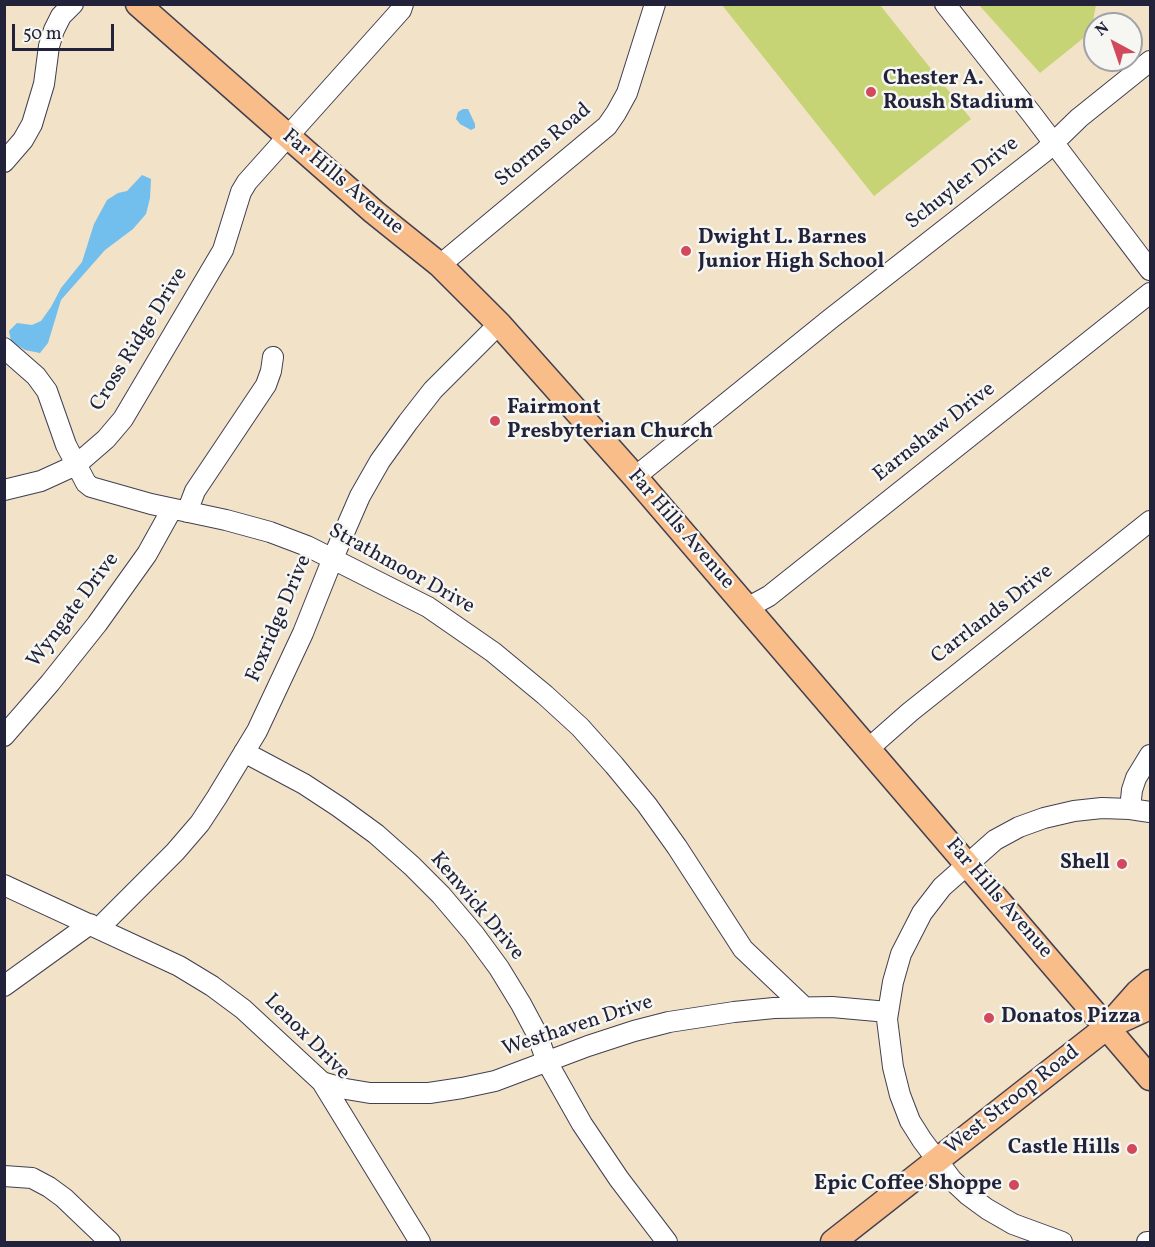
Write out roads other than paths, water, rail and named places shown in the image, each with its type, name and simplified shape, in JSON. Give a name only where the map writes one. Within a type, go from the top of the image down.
[{"type":"main road","name":"Far Hills Avenue","points":[[138,4],[374,212],[440,264],[499,324],[635,477],[1150,1078]]},
{"type":"main road","points":[[1107,1027],[1150,982]]},
{"type":"main road","points":[[1107,1027],[1150,1007]]},
{"type":"main road","name":"West Stroop Road","points":[[833,1242],[1107,1027]]},
{"type":"street","points":[[4,162],[23,140],[32,124],[45,84],[49,46],[54,30],[61,16],[73,4]]},
{"type":"street","name":"Storms Road","points":[[440,264],[607,126],[627,93],[655,4]]},
{"type":"street","points":[[945,4],[1054,142],[1150,270]]},
{"type":"street","name":"Cross Ridge Drive","points":[[4,490],[42,481],[76,465],[106,439],[136,401],[223,250],[241,192],[247,182],[405,6]]},
{"type":"street","name":"Schuyler Drive","points":[[635,477],[1054,142],[1079,118],[1150,61]]},
{"type":"street","name":"Earnshaw Drive","points":[[747,608],[769,596],[1150,293]]},
{"type":"street","name":"Foxridge Drive","points":[[4,987],[94,926],[175,852],[200,823],[256,731],[303,633],[360,496],[380,461],[433,390],[499,324]]},
{"type":"street","points":[[4,348],[30,369],[47,391],[76,465],[86,483],[92,488],[179,511]]},
{"type":"street","name":"Wyngate Drive","points":[[4,736],[97,624],[195,491],[266,386],[273,357]]},
{"type":"street","name":"Strathmoor Drive","points":[[179,511],[270,532],[333,558],[428,607],[472,636],[545,695],[580,727],[647,805],[743,949],[803,1006]]},
{"type":"street","name":"Carrlands Drive","points":[[868,749],[917,706],[1150,521]]},
{"type":"street","name":"Kenwick Drive","points":[[244,752],[304,784],[376,834],[419,873],[467,926],[499,968],[526,1014],[547,1062],[582,1124],[606,1161],[667,1242]]},
{"type":"street","points":[[1130,809],[1136,778],[1150,755]]},
{"type":"street","points":[[1062,1242],[1013,1224],[987,1209],[952,1180],[922,1140],[910,1121],[893,1067],[888,1039],[888,1012],[893,982],[909,935],[922,914],[942,887],[995,840],[1019,827],[1044,818],[1093,809],[1130,809],[1150,812]]},
{"type":"street","name":"Lenox Drive","points":[[4,885],[179,966],[212,986],[243,1009],[322,1082],[420,1242]]},
{"type":"street","name":"Westhaven Drive","points":[[322,1082],[370,1093],[429,1093],[495,1081],[588,1046],[669,1022],[734,1011],[803,1006],[888,1012]]},
{"type":"street","points":[[4,1176],[32,1178],[49,1187],[64,1198],[110,1242]]},
{"type":"water","points":[[468,109],[475,124],[475,128],[471,130],[456,119],[458,112]]},
{"type":"water","points":[[142,175],[151,179],[146,214],[133,229],[105,250],[61,300],[48,343],[40,353],[25,350],[11,341],[9,331],[17,323],[32,325],[41,321],[61,288],[82,262],[94,224],[107,200],[118,193],[127,191]]},
{"type":"place","name":"Chester A. Roush Stadium","points":[[871,92]]},
{"type":"place","name":"Dwight L. Barnes Junior High School","points":[[686,251]]},
{"type":"place","name":"Fairmont Presbyterian Church","points":[[495,421]]},
{"type":"place","name":"Shell","points":[[1122,864]]},
{"type":"place","name":"Donatos Pizza","points":[[989,1018]]},
{"type":"place","name":"Castle Hills","points":[[1132,1149]]},
{"type":"place","name":"Epic Coffee Shoppe","points":[[1014,1185]]}]
